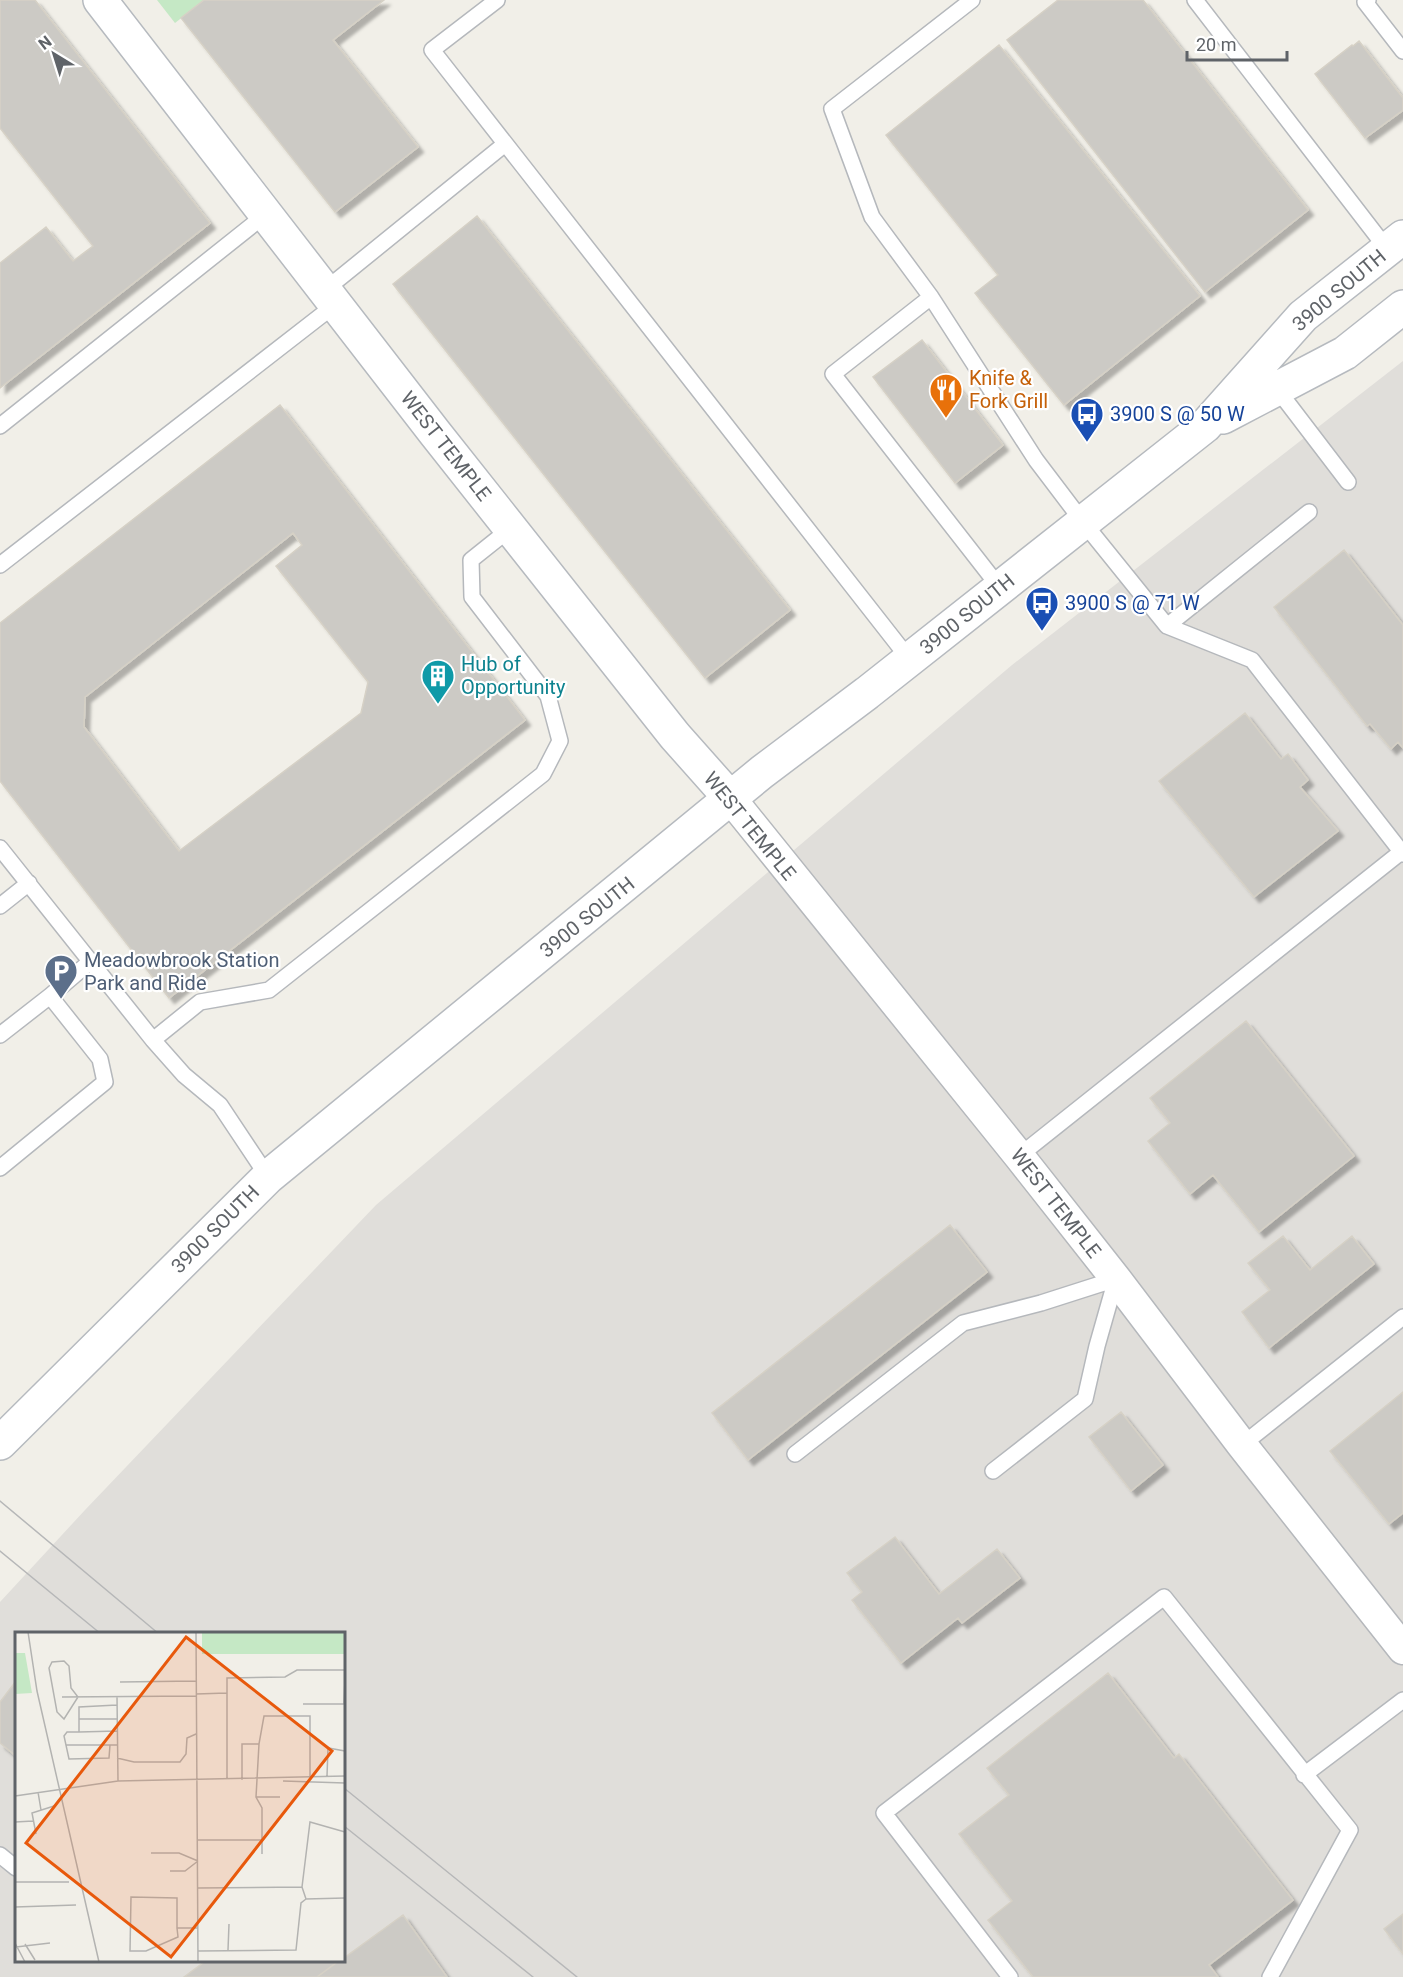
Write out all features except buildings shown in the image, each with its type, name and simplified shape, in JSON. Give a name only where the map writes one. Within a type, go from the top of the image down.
[{"type":"main road","name":"WEST TEMPLE","points":[[100,0],[265,215],[675,736],[731,799]]},
{"type":"main road","name":"3900 SOUTH","points":[[0,1443],[268,1177],[762,772],[910,660],[1205,426],[1303,316],[1395,243]]},
{"type":"main road","name":"3900 SOUTH","points":[[1205,426],[1345,353],[1403,307]]},
{"type":"street","name":"WEST TEMPLE","points":[[731,799],[1019,1156],[1403,1650]]},
{"type":"lane","points":[[497,0],[432,50],[910,660]]},
{"type":"lane","points":[[972,0],[832,109],[872,217],[931,297],[1036,460],[1167,626],[1252,660],[1402,853],[1019,1156]]},
{"type":"lane","points":[[1195,0],[1395,243]]},
{"type":"lane","points":[[1368,0],[1365,2],[1403,51]]},
{"type":"lane","points":[[0,565],[331,297],[505,144]]},
{"type":"lane","points":[[0,426],[265,215]]},
{"type":"lane","points":[[931,297],[833,374],[1000,588]]},
{"type":"lane","points":[[1277,389],[1348,482]]},
{"type":"lane","points":[[1167,626],[1309,512]]},
{"type":"lane","points":[[153,1040],[200,1002],[269,990],[543,774],[560,741],[548,696],[472,597],[471,560],[511,528]]},
{"type":"lane","points":[[0,848],[153,1040],[184,1075],[220,1105],[268,1177]]},
{"type":"lane","points":[[0,906],[29,883]]},
{"type":"lane","points":[[0,1035],[91,961]]},
{"type":"lane","points":[[0,1168],[105,1082],[100,1059],[50,996]]},
{"type":"lane","points":[[795,1454],[963,1323],[1041,1303],[1116,1279]]},
{"type":"lane","points":[[993,1471],[1086,1399],[1097,1346],[1116,1279]]},
{"type":"lane","points":[[1242,1445],[1403,1317]]},
{"type":"lane","points":[[1010,1977],[884,1814],[1164,1597],[1350,1830],[1270,1977]]},
{"type":"lane","points":[[1304,1775],[1403,1700]]},
{"type":"lane","points":[[0,1855],[15,1867]]},
{"type":"shaded area","points":[[1403,361],[1403,1977],[0,1977],[0,1602],[376,1205],[1012,665]]},
{"type":"green space","points":[[157,0],[204,0],[175,23]]},
{"type":"tram line","points":[[0,1501],[157,1632]]},
{"type":"tram line","points":[[0,1551],[99,1632]]},
{"type":"tram line","points":[[345,1789],[577,1977]]},
{"type":"tram line","points":[[345,1827],[533,1977]]},
{"type":"place","name":"Knife & Fork Grill","points":[[946,419]]},
{"type":"place","name":"3900 S @ 50 W","points":[[1087,443]]},
{"type":"place","name":"3900 S @ 71 W","points":[[1042,632]]},
{"type":"place","name":"Hub of Opportunity","points":[[438,705]]},
{"type":"place","name":"Meadowbrook Station Park and Ride","points":[[61,1000]]}]
